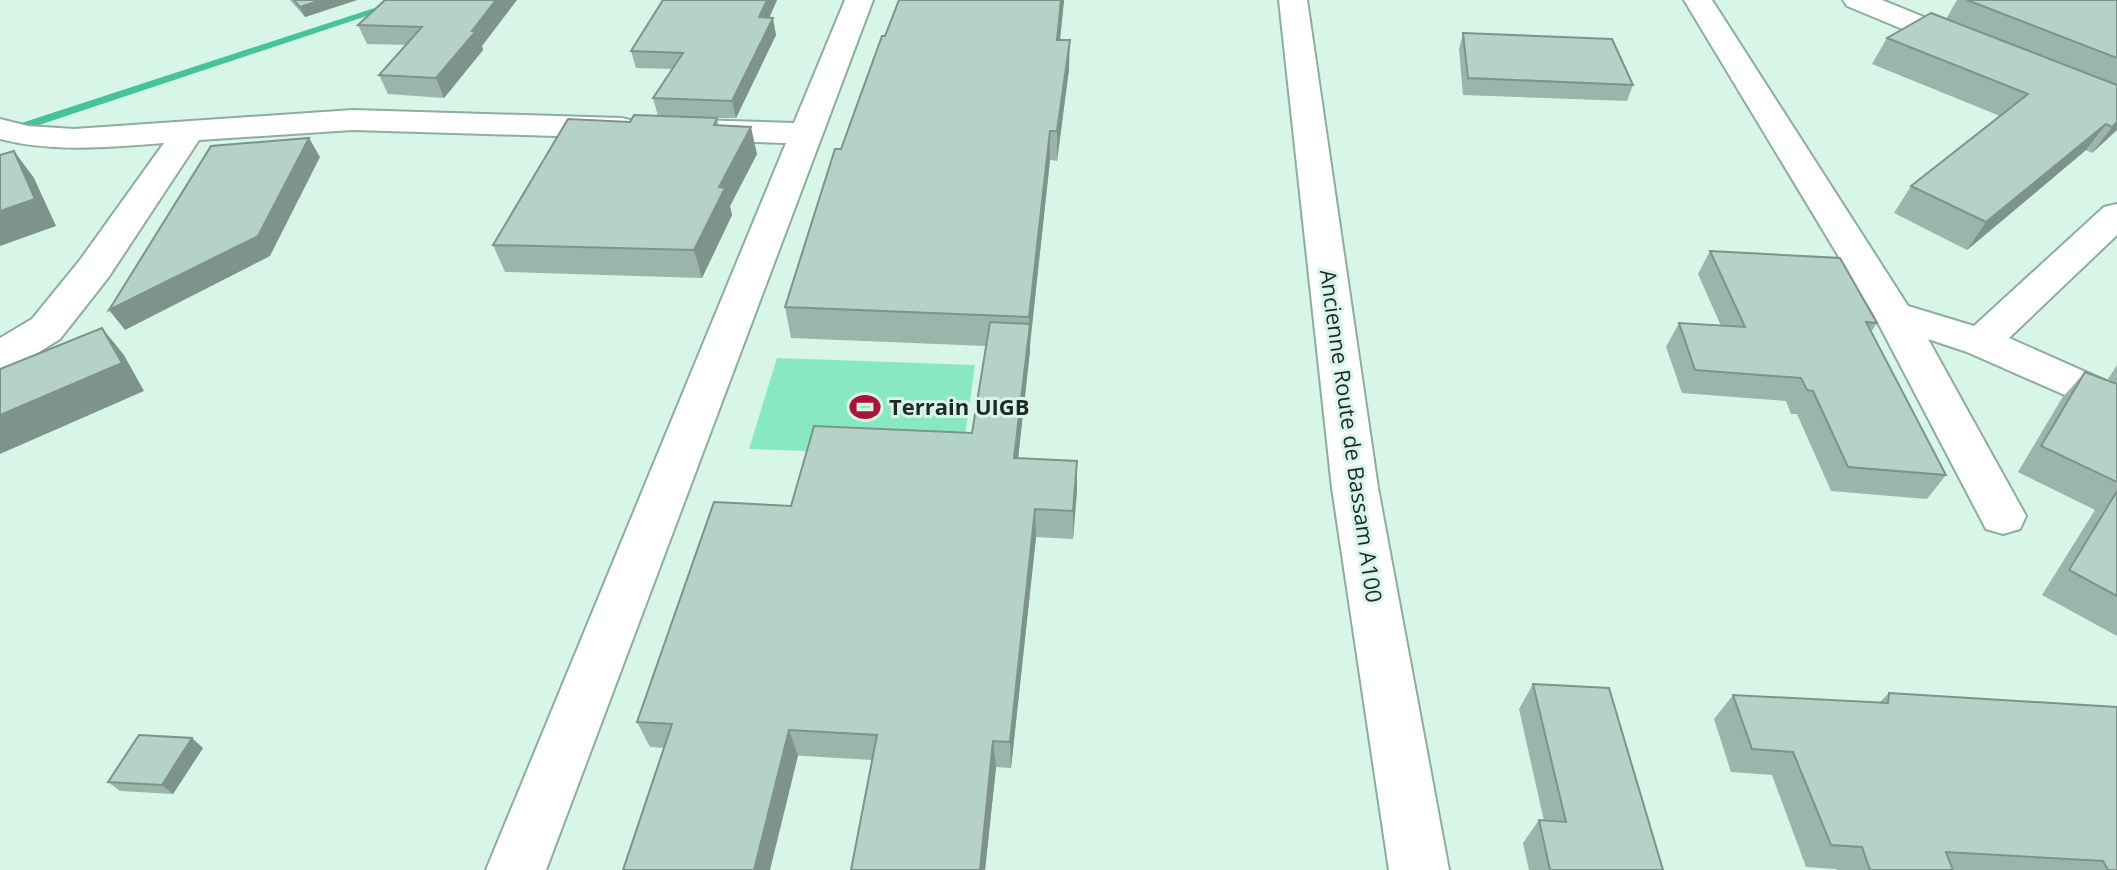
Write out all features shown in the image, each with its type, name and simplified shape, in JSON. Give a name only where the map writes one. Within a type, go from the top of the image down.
[{"type":"street","points":[[516,870],[859,0]]},
{"type":"street","name":"Ancienne Route de Bassam A100","points":[[1293,0],[1355,488],[1419,870]]},
{"type":"street","points":[[1698,0],[1894,315],[2003,516]]},
{"type":"street","points":[[1857,0],[2001,60]]},
{"type":"street","points":[[0,129],[28,136],[74,139],[353,120],[804,133]]},
{"type":"street","points":[[0,357],[46,329],[94,269],[189,131]]},
{"type":"street","points":[[1981,342],[2117,215]]},
{"type":"street","points":[[1894,315],[1981,342],[2117,403]]},
{"type":"green space","name":"Terrain UIGB","points":[[777,358],[975,365],[962,456],[749,449]]},
{"type":"building","points":[[294,0],[321,0],[300,7]]},
{"type":"building","points":[[385,0],[496,0],[472,31],[476,31],[436,78],[379,75],[422,27],[358,25]]},
{"type":"building","points":[[663,0],[767,0],[759,17],[773,18],[732,101],[653,98],[683,53],[631,51]]},
{"type":"building","points":[[899,0],[1061,0],[1057,40],[1070,40],[1057,131],[1050,131],[1029,317],[785,307],[835,149],[841,149],[882,36],[885,36]]},
{"type":"building","points":[[1967,0],[2117,0],[2117,58]]},
{"type":"building","points":[[1931,13],[2117,85],[2117,122],[2112,127],[2106,124],[1986,222],[1911,186],[2028,94],[1887,38]]},
{"type":"building","points":[[1463,33],[1612,39],[1633,85],[1468,78]]},
{"type":"building","points":[[634,115],[717,118],[714,125],[751,127],[719,187],[725,188],[694,250],[493,245],[568,119],[630,122]]},
{"type":"building","points":[[309,138],[258,236],[109,310],[211,146]]},
{"type":"building","points":[[14,151],[35,199],[0,211],[0,155]]},
{"type":"building","points":[[1710,251],[1840,258],[1877,323],[1866,322],[1946,475],[1848,467],[1813,391],[1807,390],[1801,378],[1695,370],[1679,323],[1745,327]]},
{"type":"building","points":[[990,322],[1030,324],[1014,458],[1077,461],[1073,511],[1035,509],[1010,742],[993,741],[980,870],[851,870],[877,735],[789,730],[754,870],[623,870],[672,724],[637,722],[714,502],[791,506],[814,426],[972,433]]},
{"type":"building","points":[[102,328],[122,363],[0,415],[0,369]]},
{"type":"building","points":[[2085,372],[2117,384],[2117,482],[2041,446]]},
{"type":"building","points":[[2117,491],[2117,596],[2069,570]]},
{"type":"building","points":[[1533,684],[1609,688],[1663,870],[1550,870],[1539,820],[1566,822]]},
{"type":"building","points":[[1889,693],[2117,707],[2117,870],[2108,870],[2103,861],[1946,852],[1953,870],[1870,870],[1862,847],[1831,845],[1793,752],[1752,749],[1733,695],[1888,703]]},
{"type":"building","points":[[139,735],[192,738],[162,785],[108,782]]},
{"type":"waterway","points":[[0,134],[410,0]]},
{"type":"place","name":"Terrain UIGB","points":[[865,407]]}]
